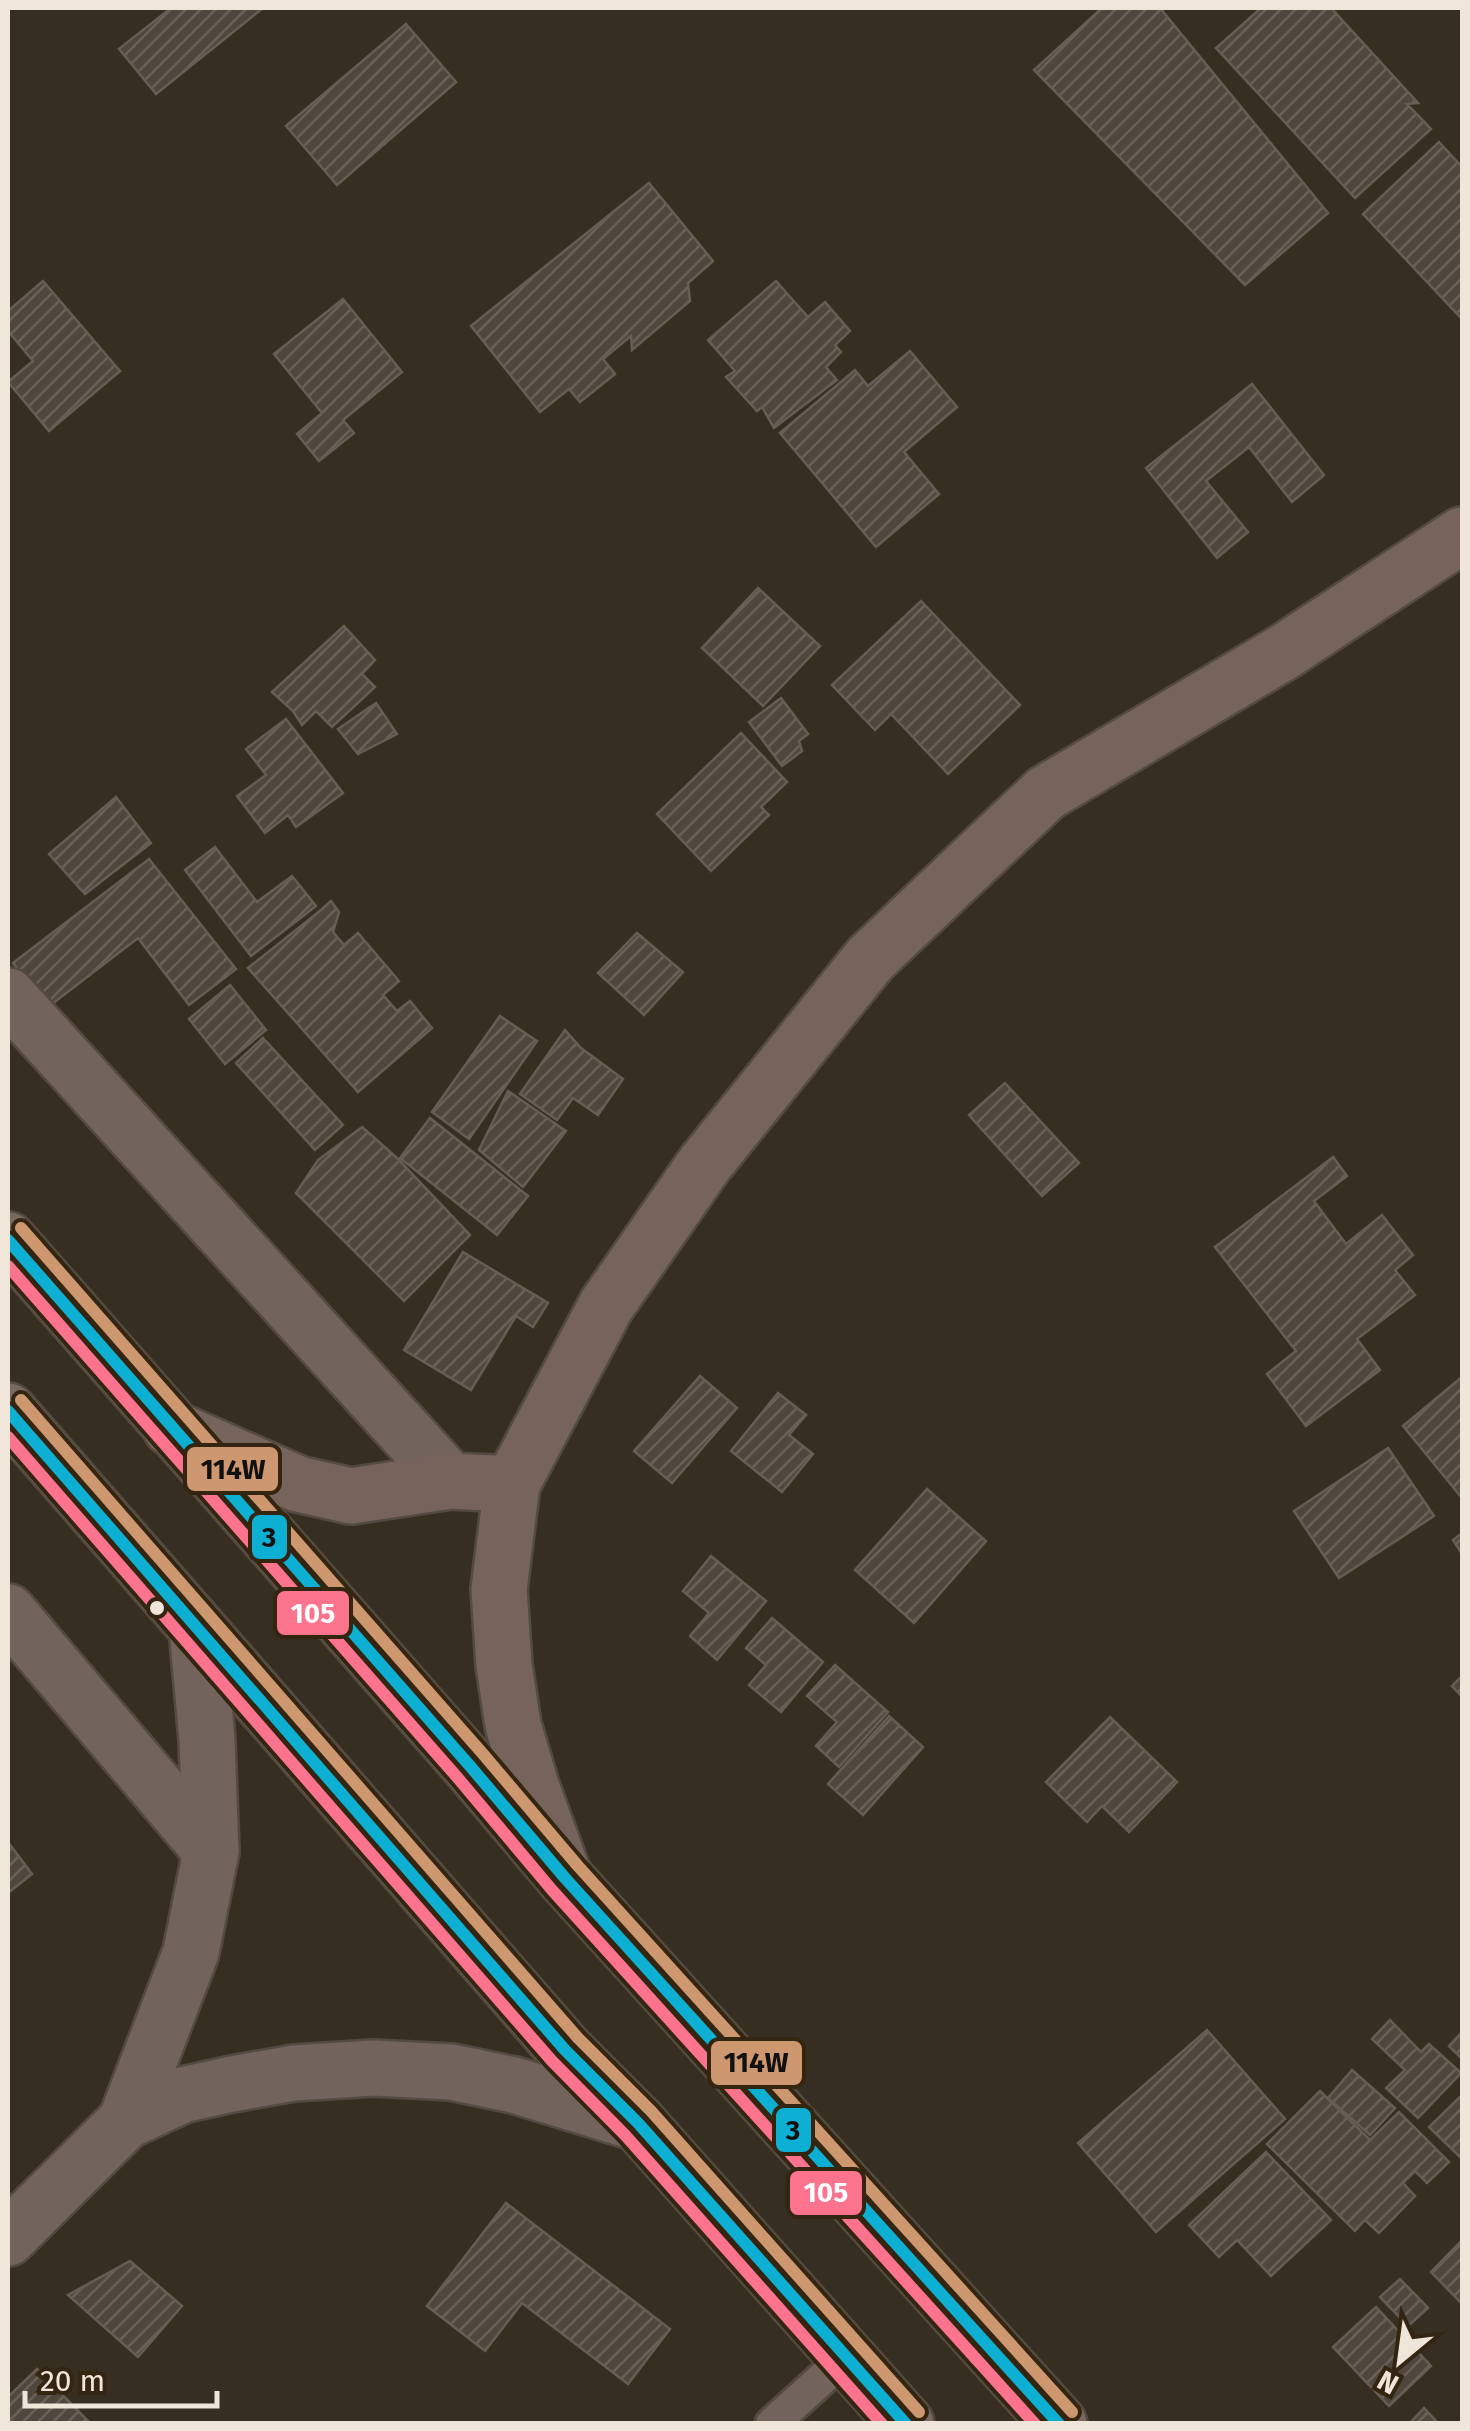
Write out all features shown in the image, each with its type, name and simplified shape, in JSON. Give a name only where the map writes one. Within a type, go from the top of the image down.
[{"type":"highway","points":[[8,1240],[564,1878],[1059,2424]]},
{"type":"highway","points":[[8,1410],[566,2050],[638,2123],[906,2424]]},
{"type":"main road","points":[[564,1878],[513,1725],[499,1589],[512,1484],[606,1306],[704,1165],[870,959],[1046,793],[1284,652],[1462,534]]},
{"type":"main road","points":[[171,1428],[298,1484],[351,1496],[450,1482],[512,1484]]},
{"type":"street","points":[[8,996],[450,1482]]},
{"type":"street","points":[[8,1612],[211,1851]]},
{"type":"street","points":[[126,2122],[190,1952],[211,1851],[207,1740],[197,1630]]},
{"type":"street","points":[[8,2238],[126,2122],[182,2095],[232,2084],[294,2073],[374,2068],[451,2072],[514,2085],[638,2123]]},
{"type":"lane","points":[[772,2424],[846,2357]]},
{"type":"building","points":[[171,8],[263,8],[156,94],[119,49]]},
{"type":"building","points":[[1102,8],[1160,8],[1328,213],[1245,285],[1034,70]]},
{"type":"building","points":[[1261,8],[1331,8],[1418,103],[1407,104],[1431,129],[1355,198],[1216,48]]},
{"type":"building","points":[[406,24],[456,82],[337,185],[286,126]]},
{"type":"building","points":[[1439,142],[1462,167],[1462,319],[1363,214]]},
{"type":"building","points":[[649,183],[713,261],[688,283],[690,301],[632,350],[631,336],[603,359],[615,374],[580,402],[569,389],[540,412],[471,326]]},
{"type":"building","points":[[43,281],[120,371],[49,431],[8,382],[33,361],[8,331],[8,311]]},
{"type":"building","points":[[776,281],[808,317],[825,302],[850,331],[835,345],[841,352],[826,367],[837,380],[774,428],[762,407],[757,411],[726,377],[735,371],[708,340]]},
{"type":"building","points":[[343,299],[402,372],[343,420],[354,433],[319,461],[297,434],[322,413],[274,354]]},
{"type":"building","points":[[910,351],[957,407],[904,452],[939,494],[876,547],[780,433],[855,370],[868,386]]},
{"type":"building","points":[[1252,384],[1324,475],[1292,502],[1249,447],[1206,481],[1248,532],[1217,558],[1146,468]]},
{"type":"building","points":[[758,588],[820,646],[763,706],[702,648]]},
{"type":"building","points":[[921,601],[1020,705],[948,774],[891,714],[875,730],[832,685]]},
{"type":"building","points":[[344,626],[375,660],[362,674],[375,687],[332,727],[316,711],[302,725],[272,692]]},
{"type":"building","points":[[781,698],[808,734],[799,741],[802,751],[782,766],[749,722]]},
{"type":"building","points":[[376,703],[397,734],[358,754],[338,729]]},
{"type":"building","points":[[286,719],[343,793],[296,827],[288,815],[265,833],[237,796],[266,775],[246,749]]},
{"type":"building","points":[[741,733],[787,782],[761,807],[769,815],[711,871],[657,814]]},
{"type":"building","points":[[116,797],[151,843],[85,894],[49,854]]},
{"type":"building","points":[[215,847],[257,902],[292,876],[316,906],[251,956],[185,870]]},
{"type":"building","points":[[149,859],[236,969],[189,1005],[138,938],[48,1007],[13,963]]},
{"type":"building","points":[[331,901],[339,912],[333,932],[344,945],[358,933],[399,981],[383,995],[397,1011],[410,1001],[432,1028],[358,1092],[248,968]]},
{"type":"building","points":[[637,933],[683,972],[644,1015],[598,973]]},
{"type":"building","points":[[230,985],[266,1030],[225,1064],[189,1019]]},
{"type":"building","points":[[500,1016],[537,1041],[469,1139],[432,1112]]},
{"type":"building","points":[[565,1030],[581,1048],[623,1079],[598,1115],[573,1098],[557,1120],[520,1094]]},
{"type":"building","points":[[263,1038],[343,1125],[315,1150],[236,1063]]},
{"type":"building","points":[[1005,1083],[1079,1163],[1042,1196],[969,1115]]},
{"type":"building","points":[[508,1091],[566,1131],[523,1187],[479,1150]]},
{"type":"building","points":[[430,1118],[528,1196],[497,1235],[400,1158]]},
{"type":"building","points":[[362,1127],[470,1235],[404,1301],[296,1193],[318,1160]]},
{"type":"building","points":[[1333,1157],[1347,1176],[1314,1201],[1346,1244],[1382,1215],[1413,1255],[1395,1270],[1415,1295],[1357,1339],[1380,1370],[1306,1426],[1267,1374],[1296,1351],[1215,1247]]},
{"type":"building","points":[[463,1252],[548,1303],[533,1327],[516,1316],[471,1390],[404,1350]]},
{"type":"building","points":[[700,1376],[737,1408],[672,1483],[634,1451]]},
{"type":"building","points":[[1462,1377],[1462,1498],[1403,1426]]},
{"type":"building","points":[[778,1393],[806,1415],[789,1435],[813,1454],[782,1492],[731,1451]]},
{"type":"building","points":[[1388,1448],[1434,1516],[1339,1578],[1294,1511]]},
{"type":"building","points":[[927,1489],[986,1541],[914,1623],[855,1570]]},
{"type":"building","points":[[1462,1533],[1462,1554],[1453,1540]]},
{"type":"building","points":[[711,1556],[766,1601],[717,1660],[690,1636],[709,1613],[683,1591]]},
{"type":"building","points":[[772,1618],[823,1662],[781,1712],[749,1685],[766,1665],[746,1648]]},
{"type":"building","points":[[835,1665],[888,1712],[839,1767],[816,1746],[837,1722],[807,1696]]},
{"type":"building","points":[[1462,1676],[1462,1697],[1452,1686]]},
{"type":"building","points":[[889,1716],[923,1747],[863,1815],[828,1784]]},
{"type":"building","points":[[1110,1717],[1177,1782],[1129,1832],[1102,1806],[1087,1822],[1046,1782]]},
{"type":"building","points":[[8,1842],[32,1874],[8,1893]]},
{"type":"building","points":[[1390,2020],[1421,2052],[1429,2044],[1461,2073],[1418,2118],[1386,2088],[1405,2070],[1372,2039]]},
{"type":"building","points":[[1207,2030],[1285,2119],[1156,2232],[1078,2143]]},
{"type":"building","points":[[1462,2032],[1462,2059],[1449,2046]]},
{"type":"building","points":[[1352,2070],[1395,2108],[1370,2135],[1328,2098]]},
{"type":"building","points":[[1320,2091],[1370,2140],[1399,2112],[1449,2162],[1427,2183],[1415,2171],[1403,2183],[1415,2196],[1379,2233],[1365,2220],[1355,2231],[1267,2144]]},
{"type":"building","points":[[1462,2095],[1462,2159],[1429,2127]]},
{"type":"building","points":[[1266,2152],[1331,2220],[1271,2276],[1237,2240],[1219,2257],[1189,2225]]},
{"type":"building","points":[[506,2203],[670,2329],[628,2384],[522,2303],[485,2351],[427,2306]]},
{"type":"building","points":[[1462,2240],[1462,2302],[1461,2303],[1431,2272]]},
{"type":"building","points":[[130,2261],[182,2306],[138,2357],[68,2295]]},
{"type":"building","points":[[1400,2279],[1428,2308],[1408,2326],[1380,2297]]},
{"type":"building","points":[[1376,2307],[1431,2366],[1389,2406],[1333,2347]]},
{"type":"building","points":[[37,2369],[91,2424],[15,2424],[8,2416],[8,2397]]},
{"type":"building","points":[[1424,2408],[1439,2424],[1409,2424]]},
{"type":"transit line","name":"114W","points":[[21,1228],[578,1866],[1072,2412]]},
{"type":"transit line","name":"3","points":[[8,1240],[565,1878],[1059,2424]]},
{"type":"transit line","name":"105","points":[[8,1266],[552,1890],[1035,2424]]},
{"type":"transit line","name":"114W","points":[[21,1400],[578,2038],[651,2111],[919,2412]]},
{"type":"transit line","name":"3","points":[[8,1411],[565,2050],[638,2123],[906,2424]]},
{"type":"transit line","name":"105","points":[[8,1437],[552,2061],[625,2135],[882,2424]]}]
